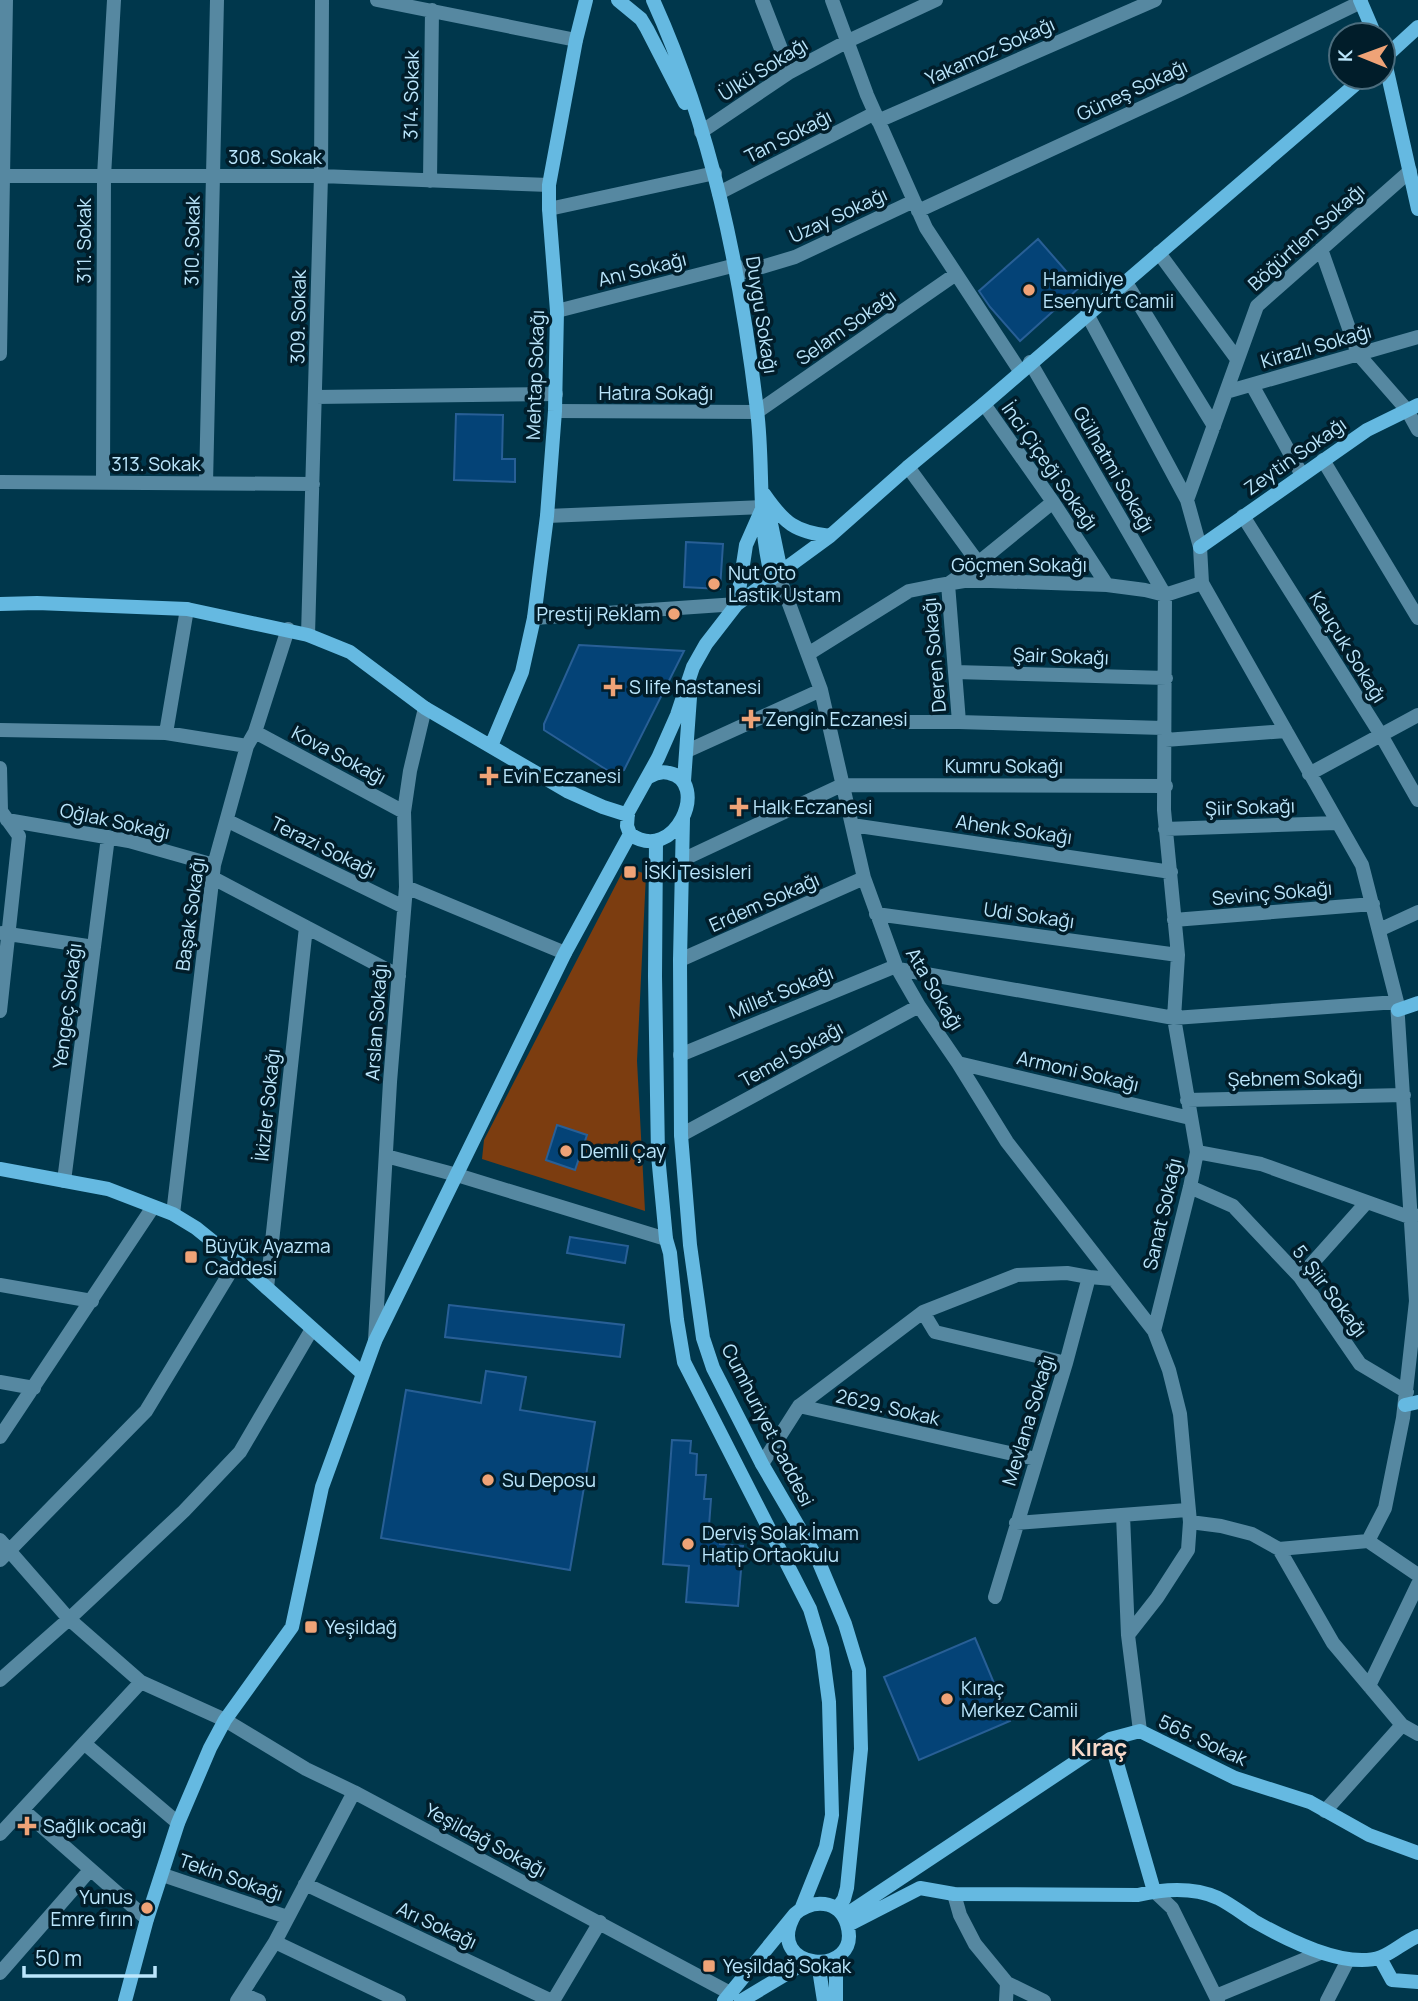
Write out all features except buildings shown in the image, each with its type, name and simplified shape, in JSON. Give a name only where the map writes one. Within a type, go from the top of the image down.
[{"type":"main road","name":"Mehtap Sokağı","points":[[491,746],[522,672],[534,618],[547,516],[556,394],[557,311],[549,185],[586,0]]},
{"type":"main road","points":[[618,0],[634,12],[647,29],[701,132]]},
{"type":"main road","points":[[653,0],[677,58],[701,132]]},
{"type":"main road","points":[[1361,1],[1370,21]]},
{"type":"main road","points":[[1397,45],[1418,27]]},
{"type":"main road","points":[[693,667],[684,780],[687,806],[683,818],[668,835],[656,841],[639,841],[629,834],[627,826],[635,796],[649,777],[677,715],[693,667],[706,644],[737,604],[830,536],[1348,91]]},
{"type":"main road","points":[[1392,91],[1418,209]]},
{"type":"main road","name":"Duygu Sokağı","points":[[701,132],[715,173],[737,270],[757,412],[763,532],[777,575]]},
{"type":"main road","name":"Zeytin Sokağı","points":[[1200,547],[1367,429],[1413,408]]},
{"type":"main road","points":[[737,604],[746,545],[763,500],[788,524],[800,531],[830,536]]},
{"type":"main road","points":[[0,604],[187,609],[308,635],[350,652],[425,708],[567,791],[628,815]]},
{"type":"main road","points":[[649,777],[655,773],[666,772],[684,780]]},
{"type":"main road","name":"Cumhuriyet Caddesi","points":[[683,818],[680,960],[681,1135],[690,1245],[703,1338],[713,1368],[762,1464],[818,1560],[845,1624],[859,1670],[860,1761],[843,1917]]},
{"type":"main road","points":[[125,2001],[147,1919],[178,1823],[210,1748],[225,1720],[292,1628],[322,1488],[374,1341],[565,953],[629,834]]},
{"type":"main road","points":[[656,841],[658,1154],[666,1239],[684,1362],[810,1609],[822,1649],[829,1702],[832,1815],[826,1847],[799,1910],[790,1922],[789,1941],[793,1950],[813,1962],[824,2001]]},
{"type":"main road","points":[[1398,1006],[1418,1003]]},
{"type":"main road","points":[[0,1170],[108,1189],[173,1214],[196,1228],[237,1261],[362,1373]]},
{"type":"main road","name":"565. Sokak","points":[[843,1917],[1110,1739],[1140,1731],[1235,1778],[1310,1802],[1369,1835],[1418,1853]]},
{"type":"main road","points":[[1110,1739],[1154,1891]]},
{"type":"main road","points":[[843,1917],[920,1888],[954,1894],[1138,1895],[1154,1891],[1189,1890],[1217,1898],[1258,1923],[1320,1953],[1348,1960],[1380,1958],[1418,1936]]},
{"type":"main road","points":[[732,1998],[799,1910],[820,1903],[843,1917],[847,1943],[836,1958],[836,2001]]},
{"type":"main road","points":[[732,1998],[813,1962],[836,1958]]},
{"type":"main road","points":[[1380,1958],[1392,1979],[1418,1982]]},
{"type":"street","points":[[0,354],[6,0]]},
{"type":"street","name":"311. Sokak","points":[[103,482],[104,176],[114,0]]},
{"type":"street","name":"310. Sokak","points":[[206,483],[217,0]]},
{"type":"street","name":"309. Sokak","points":[[308,635],[321,176],[322,0]]},
{"type":"street","points":[[377,0],[576,40]]},
{"type":"street","points":[[762,0],[790,72]]},
{"type":"street","name":"Gülhatmi Sokağı","points":[[832,0],[876,117],[926,228],[956,274],[1025,367],[1165,595]]},
{"type":"street","name":"Ülkü Sokağı","points":[[701,132],[790,72],[848,41],[936,0]]},
{"type":"street","name":"Yakamoz Sokağı","points":[[876,117],[1155,0]]},
{"type":"street","name":"Güneş Sokağı","points":[[916,206],[1180,90],[1361,1]]},
{"type":"street","name":"314. Sokak","points":[[430,181],[432,10]]},
{"type":"street","name":"Tan Sokağı","points":[[719,193],[876,117]]},
{"type":"street","name":"Böğürtlen Sokağı","points":[[1187,500],[1257,306],[1410,171]]},
{"type":"street","points":[[549,209],[715,173]]},
{"type":"street","name":"308. Sokak","points":[[1,176],[321,176],[549,185]]},
{"type":"street","name":"Uzay Sokağı","points":[[737,270],[795,257],[916,206]]},
{"type":"street","points":[[1321,249],[1357,354],[1413,408],[1418,430]]},
{"type":"street","points":[[1159,253],[1237,359]]},
{"type":"street","name":"Anı Sokağı","points":[[557,311],[737,270]]},
{"type":"street","name":"Selam Sokağı","points":[[757,412],[956,274]]},
{"type":"street","points":[[1125,281],[1214,426]]},
{"type":"street","points":[[1087,314],[1187,500],[1200,547],[1202,583],[1362,865],[1398,1006],[1404,1095],[1412,1113],[1417,1301],[1410,1400],[1385,1508],[1368,1541]]},
{"type":"street","name":"Kirazlı Sokağı","points":[[1226,392],[1418,337]]},
{"type":"street","points":[[1252,385],[1302,475]]},
{"type":"street","points":[[315,397],[556,394]]},
{"type":"street","name":"İnci Çiçeği Sokağı","points":[[984,404],[1107,585]]},
{"type":"street","name":"Hatıra Sokağı","points":[[555,411],[757,412]]},
{"type":"street","points":[[1323,460],[1418,618]]},
{"type":"street","points":[[908,467],[991,581]]},
{"type":"street","name":"313. Sokak","points":[[0,482],[313,484]]},
{"type":"street","points":[[547,516],[763,500]]},
{"type":"street","points":[[948,584],[1053,502]]},
{"type":"street","name":"Kauçuk Sokağı","points":[[1243,516],[1381,735],[1418,800]]},
{"type":"street","name":"Ata Sokağı","points":[[777,575],[821,690],[864,878],[897,967],[919,1006],[1007,1142],[1154,1331]]},
{"type":"street","name":"Göçmen Sokağı","points":[[808,654],[909,591],[948,584],[991,581],[1107,585],[1165,595]]},
{"type":"street","points":[[1165,595],[1202,583]]},
{"type":"street","name":"Deren Sokağı","points":[[948,584],[959,722]]},
{"type":"street","name":"Sanat Sokağı","points":[[1154,1331],[1191,1187],[1197,1152],[1174,1018],[1178,955],[1165,829],[1165,595]]},
{"type":"street","points":[[534,618],[737,604]]},
{"type":"street","points":[[166,733],[187,609]]},
{"type":"street","name":"Başak Sokağı","points":[[173,1214],[214,871],[247,746],[255,732],[288,629]]},
{"type":"street","name":"Şair Sokağı","points":[[955,672],[1166,678]]},
{"type":"street","points":[[687,751],[821,690]]},
{"type":"street","name":"Arslan Sokağı","points":[[374,1341],[406,887],[404,812],[410,771],[425,708]]},
{"type":"street","points":[[1309,774],[1418,715]]},
{"type":"street","points":[[829,722],[959,722],[1164,734],[1286,731]]},
{"type":"street","points":[[0,730],[166,733],[247,746]]},
{"type":"street","name":"Kova Sokağı","points":[[255,732],[404,812]]},
{"type":"street","points":[[0,768],[1,811],[19,836],[4,933],[0,1011]]},
{"type":"street","points":[[682,860],[842,785]]},
{"type":"street","name":"Kumru Sokağı","points":[[842,785],[1166,786]]},
{"type":"street","name":"Oğlak Sokağı","points":[[7,820],[108,836],[214,871],[306,927],[399,976]]},
{"type":"street","name":"Terazi Sokağı","points":[[228,821],[404,907]]},
{"type":"street","name":"Şiir Sokağı","points":[[1165,829],[1336,822]]},
{"type":"street","name":"Ahenk Sokağı","points":[[852,825],[1171,872]]},
{"type":"street","name":"Yengeç Sokağı","points":[[64,1181],[108,836]]},
{"type":"street","name":"Erdem Sokağı","points":[[680,960],[864,878]]},
{"type":"street","points":[[406,887],[565,953]]},
{"type":"street","name":"Sevinç Sokağı","points":[[1174,920],[1373,904]]},
{"type":"street","points":[[1380,930],[1418,912]]},
{"type":"street","name":"Udi Sokağı","points":[[876,914],[1178,955]]},
{"type":"street","name":"İkizler Sokağı","points":[[267,1288],[306,927]]},
{"type":"street","points":[[4,933],[94,947]]},
{"type":"street","points":[[897,967],[1174,1018],[1398,1006]]},
{"type":"street","name":"Millet Sokağı","points":[[680,1055],[897,967]]},
{"type":"street","name":"Temel Sokağı","points":[[681,1135],[919,1006]]},
{"type":"street","name":"Armoni Sokağı","points":[[958,1063],[1190,1118]]},
{"type":"street","name":"Şebnem Sokağı","points":[[1187,1100],[1404,1095]]},
{"type":"street","points":[[1197,1152],[1261,1164],[1366,1203],[1414,1215]]},
{"type":"street","points":[[386,1156],[666,1239]]},
{"type":"street","name":"5. Şiir Sokağı","points":[[1191,1187],[1233,1206],[1300,1277],[1360,1364],[1410,1400]]},
{"type":"street","points":[[1300,1277],[1366,1203]]},
{"type":"street","points":[[0,1437],[153,1207]]},
{"type":"street","points":[[5,1556],[146,1411],[237,1261]]},
{"type":"street","points":[[762,1464],[799,1406],[923,1312],[1017,1275],[1067,1273],[1113,1279]]},
{"type":"street","name":"Mevlana Sokağı","points":[[995,1597],[1066,1363],[1089,1277]]},
{"type":"street","points":[[0,1285],[92,1301]]},
{"type":"street","points":[[923,1312],[935,1332],[1066,1363]]},
{"type":"street","points":[[0,1680],[184,1511],[240,1452],[312,1329]]},
{"type":"street","points":[[1128,1635],[1157,1598],[1188,1550],[1189,1516],[1180,1414],[1169,1370],[1154,1331]]},
{"type":"street","points":[[0,1382],[34,1388]]},
{"type":"street","name":"2629. Sokak","points":[[799,1406],[1036,1460]]},
{"type":"street","points":[[1124,1515],[1128,1635],[1140,1731]]},
{"type":"street","points":[[1016,1523],[1124,1515],[1189,1516],[1252,1534],[1279,1549],[1333,1643],[1402,1725],[1418,1734]]},
{"type":"street","name":"Yeşildağ Sokağı","points":[[0,1540],[5,1556],[69,1619],[141,1682],[225,1720],[306,1769],[600,1922],[732,1998]]},
{"type":"street","points":[[1279,1549],[1368,1541],[1418,1575]]},
{"type":"street","points":[[1368,1686],[1418,1584]]},
{"type":"street","points":[[0,1834],[141,1682]]},
{"type":"street","points":[[1325,1811],[1402,1725]]},
{"type":"street","points":[[85,1744],[178,1823]]},
{"type":"street","points":[[259,2001],[240,1997],[275,1942],[354,1792]]},
{"type":"street","points":[[23,1810],[147,1919]]},
{"type":"street","points":[[0,1973],[90,1870]]},
{"type":"street","name":"Tekin Sokağı","points":[[163,1875],[287,1917]]},
{"type":"street","name":"Arı Sokağı","points":[[305,1884],[552,2001]]},
{"type":"street","points":[[1154,1891],[1172,1908],[1217,1998],[1320,1953]]},
{"type":"street","points":[[954,1894],[960,1915],[975,1944],[1007,1983],[1044,2001]]},
{"type":"street","points":[[552,2001],[600,1922]]},
{"type":"street","points":[[275,1942],[399,2001]]},
{"type":"street","points":[[1327,2001],[1348,1960]]},
{"type":"street","points":[[1006,2001],[1007,1983]]},
{"type":"shaded area","points":[[625,867],[646,874],[637,1061],[645,1211],[482,1159],[484,1140]]},
{"type":"place","name":"Hamidiye Esenyurt Camii","points":[[1029,290]]},
{"type":"place","name":"Nut Oto Lastik Ustam","points":[[714,584]]},
{"type":"place","name":"Prestij Reklam","points":[[674,614]]},
{"type":"place","name":"S life hastanesi","points":[[613,687]]},
{"type":"place","name":"Zengin Eczanesi","points":[[751,719]]},
{"type":"place","name":"Evin Eczanesi","points":[[489,776]]},
{"type":"place","name":"Halk Eczanesi","points":[[739,807]]},
{"type":"place","name":"İSKİ Tesisleri","points":[[630,872]]},
{"type":"place","name":"Demli Çay","points":[[566,1151]]},
{"type":"place","name":"Büyük Ayazma Caddesi","points":[[191,1257]]},
{"type":"place","name":"Su Deposu","points":[[488,1480]]},
{"type":"place","name":"Derviş Solak İmam Hatip Ortaokulu","points":[[688,1544]]},
{"type":"place","name":"Yeşildağ","points":[[311,1627]]},
{"type":"place","name":"Kıraç Merkez Camii","points":[[947,1699]]},
{"type":"place","name":"Sağlık ocağı","points":[[27,1826]]},
{"type":"place","name":"Yunus Emre fırın","points":[[147,1908]]},
{"type":"place","name":"Yeşildağ Sokak","points":[[709,1966]]},
{"type":"district","name":"Kıraç","points":[[1099,1748]]}]
